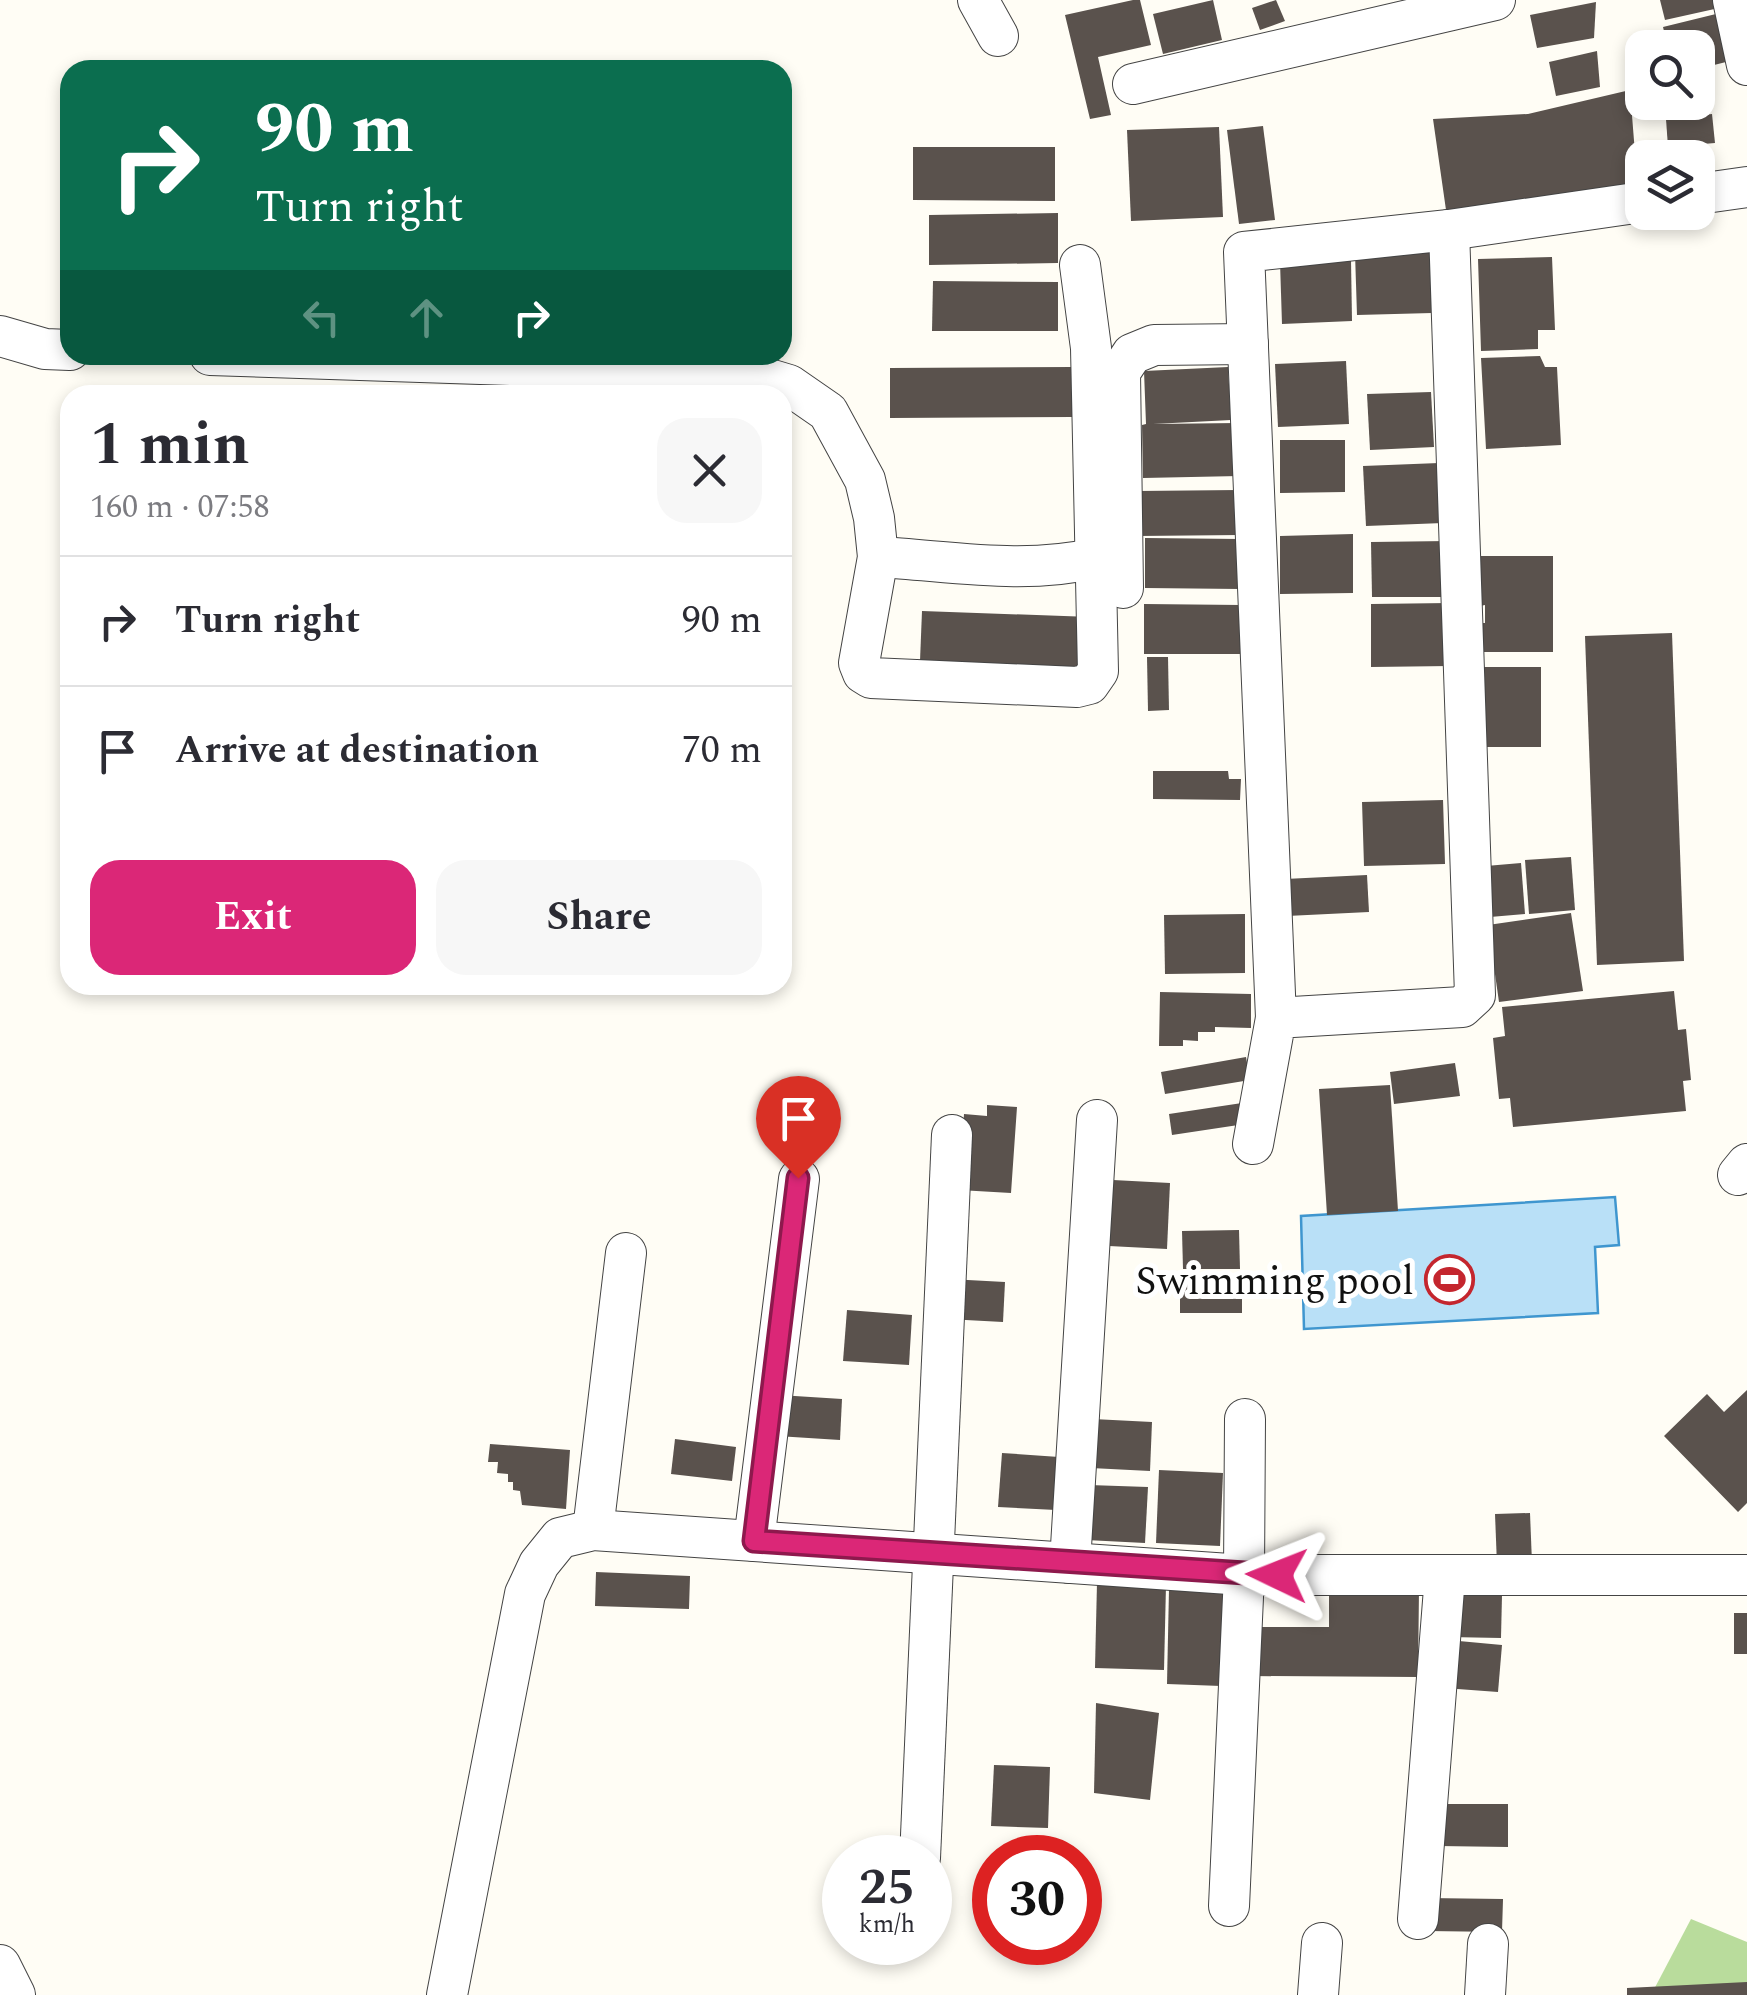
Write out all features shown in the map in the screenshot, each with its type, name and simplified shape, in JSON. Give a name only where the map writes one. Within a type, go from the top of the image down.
[{"type":"street","points":[[978,0],[998,36]]},
{"type":"street","points":[[1133,84],[1495,0]]},
{"type":"street","points":[[1733,0],[1747,65]]},
{"type":"street","points":[[1715,192],[1747,188]]},
{"type":"street","points":[[1253,1144],[1276,1018],[1244,252],[1449,230],[1625,204]]},
{"type":"street","points":[[1276,1018],[1462,1007],[1475,996],[1449,230]]},
{"type":"street","points":[[792,387],[828,412],[865,480],[878,557],[859,663],[862,673],[870,678],[1078,687],[1089,684],[1098,671],[1096,558],[1091,348],[1080,265]]},
{"type":"street","points":[[0,336],[45,350],[60,350]]},
{"type":"street","points":[[1123,626],[1120,372],[1132,354],[1154,344],[1248,344]]},
{"type":"street","points":[[494,365],[750,374],[789,385]]},
{"type":"street","points":[[878,557],[1036,568],[1096,558]]},
{"type":"street","points":[[1070,1563],[1098,1120]]},
{"type":"street","points":[[921,1835],[952,1136]]},
{"type":"street","points":[[754,1541],[798,1178]]},
{"type":"street","points":[[592,1530],[626,1253]]},
{"type":"street","points":[[1229,1906],[1244,1575],[1244,1419]]},
{"type":"street","points":[[447,1995],[525,1594],[539,1564],[560,1538],[592,1530],[1244,1575],[1747,1575]]},
{"type":"street","points":[[1418,1919],[1444,1576]]},
{"type":"street","points":[[1318,1995],[1322,1943]]},
{"type":"street","points":[[1485,1995],[1488,1944]]},
{"type":"street","points":[[0,1965],[15,1995]]},
{"type":"green space","points":[[1691,1919],[1747,1942],[1747,1995],[1651,1995]]},
{"type":"water","name":"Swimming pool","points":[[1615,1197],[1619,1245],[1595,1247],[1598,1313],[1304,1329],[1301,1216]]},
{"type":"building","points":[[1140,0],[1151,45],[1098,57],[1111,115],[1090,119],[1065,15]]},
{"type":"building","points":[[1213,0],[1222,40],[1163,54],[1153,14]]},
{"type":"building","points":[[1276,0],[1285,21],[1260,30],[1252,8]]},
{"type":"building","points":[[1660,0],[1717,0],[1719,8],[1665,20]]},
{"type":"building","points":[[1596,2],[1594,38],[1537,48],[1530,15]]},
{"type":"building","points":[[1720,13],[1730,61],[1715,65],[1715,30],[1663,27]]},
{"type":"building","points":[[1597,51],[1600,87],[1556,96],[1549,62]]},
{"type":"building","points":[[1625,91],[1625,120],[1632,120],[1634,140],[1625,140],[1625,188],[1448,224],[1433,119],[1528,114]]},
{"type":"building","points":[[1666,120],[1713,120],[1715,140],[1668,140]]},
{"type":"building","points":[[1263,126],[1275,220],[1239,224],[1227,130]]},
{"type":"building","points":[[1219,127],[1223,217],[1131,221],[1127,130]]},
{"type":"building","points":[[913,147],[1055,147],[1055,201],[913,200]]},
{"type":"building","points":[[1058,213],[1058,263],[929,265],[929,215]]},
{"type":"building","points":[[1430,251],[1432,313],[1357,315],[1355,253]]},
{"type":"building","points":[[1552,257],[1555,330],[1538,330],[1538,349],[1481,351],[1478,259]]},
{"type":"building","points":[[1351,260],[1352,321],[1282,324],[1280,262]]},
{"type":"building","points":[[933,281],[1058,282],[1058,331],[932,331]]},
{"type":"building","points":[[1540,356],[1545,367],[1557,367],[1561,445],[1486,449],[1481,358]]},
{"type":"building","points":[[1346,361],[1349,424],[1278,427],[1275,364]]},
{"type":"building","points":[[1072,367],[1072,417],[890,418],[890,368]]},
{"type":"building","points":[[1228,367],[1231,420],[1153,424],[1238,423],[1239,476],[1143,478],[1144,371]]},
{"type":"building","points":[[1431,392],[1434,447],[1370,450],[1367,394]]},
{"type":"building","points":[[1280,440],[1345,440],[1345,492],[1280,493]]},
{"type":"building","points":[[1439,463],[1443,523],[1366,526],[1363,466]]},
{"type":"building","points":[[1239,490],[1240,535],[1138,536],[1138,491]]},
{"type":"building","points":[[1353,534],[1353,593],[1280,594],[1280,536]]},
{"type":"building","points":[[1145,538],[1240,539],[1240,589],[1145,588]]},
{"type":"building","points":[[1448,541],[1449,597],[1372,597],[1371,542]]},
{"type":"building","points":[[1480,556],[1553,556],[1553,652],[1480,652],[1480,623],[1485,623],[1485,605],[1480,606]]},
{"type":"building","points":[[1449,603],[1450,666],[1371,667],[1371,604]]},
{"type":"building","points":[[1144,604],[1241,605],[1240,654],[1144,654]]},
{"type":"building","points":[[922,611],[1091,617],[1089,668],[920,661]]},
{"type":"building","points":[[1672,633],[1684,961],[1597,965],[1585,636]]},
{"type":"building","points":[[1147,657],[1168,657],[1169,710],[1148,711]]},
{"type":"building","points":[[1482,667],[1541,667],[1541,747],[1476,747]]},
{"type":"building","points":[[1153,771],[1228,771],[1229,779],[1241,779],[1240,800],[1153,799]]},
{"type":"building","points":[[1443,800],[1445,864],[1364,866],[1362,802]]},
{"type":"building","points":[[1571,857],[1575,910],[1529,914],[1525,860]]},
{"type":"building","points":[[1521,863],[1525,914],[1490,917],[1486,866]]},
{"type":"building","points":[[1367,875],[1369,912],[1287,916],[1285,879]]},
{"type":"building","points":[[1571,913],[1583,991],[1499,1002],[1488,925]]},
{"type":"building","points":[[1245,914],[1245,973],[1165,974],[1164,915]]},
{"type":"building","points":[[1674,991],[1678,1030],[1686,1029],[1691,1080],[1683,1081],[1686,1111],[1513,1127],[1510,1098],[1499,1099],[1493,1038],[1505,1036],[1502,1007]]},
{"type":"building","points":[[1160,992],[1251,994],[1251,1028],[1215,1027],[1215,1032],[1198,1032],[1198,1041],[1183,1040],[1183,1046],[1159,1046]]},
{"type":"building","points":[[1246,1057],[1250,1080],[1165,1094],[1161,1072]]},
{"type":"building","points":[[1455,1063],[1460,1096],[1394,1104],[1390,1072]]},
{"type":"building","points":[[1390,1085],[1398,1211],[1327,1215],[1319,1089]]},
{"type":"building","points":[[1242,1103],[1245,1124],[1172,1135],[1169,1114]]},
{"type":"building","points":[[987,1105],[1017,1107],[1011,1193],[959,1190],[964,1114],[987,1116]]},
{"type":"building","points":[[1113,1180],[1170,1183],[1167,1249],[1109,1246]]},
{"type":"building","points":[[1239,1230],[1240,1269],[1183,1269],[1182,1231]]},
{"type":"building","points":[[1180,1277],[1242,1278],[1242,1313],[1180,1313]]},
{"type":"building","points":[[949,1279],[1005,1282],[1003,1322],[947,1319]]},
{"type":"building","points":[[847,1310],[912,1315],[909,1365],[843,1361]]},
{"type":"building","points":[[1747,1390],[1747,1503],[1738,1512],[1664,1436],[1707,1394],[1724,1412]]},
{"type":"building","points":[[779,1395],[842,1399],[840,1440],[777,1436]]},
{"type":"building","points":[[1093,1419],[1152,1422],[1150,1471],[1091,1468]]},
{"type":"building","points":[[675,1439],[736,1447],[732,1481],[671,1474]]},
{"type":"building","points":[[490,1444],[570,1450],[566,1509],[522,1505],[520,1491],[513,1490],[508,1474],[497,1473],[498,1462],[488,1462]]},
{"type":"building","points":[[1002,1453],[1059,1457],[1056,1510],[998,1507]]},
{"type":"building","points":[[1159,1470],[1223,1473],[1220,1546],[1156,1543]]},
{"type":"building","points":[[1089,1485],[1148,1487],[1145,1543],[1086,1540]]},
{"type":"building","points":[[1530,1513],[1532,1563],[1497,1565],[1495,1514]]},
{"type":"building","points":[[596,1572],[690,1576],[689,1609],[595,1606]]},
{"type":"building","points":[[1097,1583],[1166,1585],[1164,1670],[1095,1668]]},
{"type":"building","points":[[1329,1587],[1419,1588],[1418,1677],[1249,1676],[1250,1627],[1329,1627]]},
{"type":"building","points":[[1169,1589],[1223,1590],[1221,1686],[1167,1684]]},
{"type":"building","points":[[1450,1594],[1502,1595],[1501,1638],[1449,1637]]},
{"type":"building","points":[[1734,1613],[1747,1613],[1747,1654],[1734,1654]]},
{"type":"building","points":[[1448,1640],[1502,1645],[1498,1692],[1444,1688]]},
{"type":"building","points":[[1096,1703],[1159,1713],[1150,1800],[1094,1793]]},
{"type":"building","points":[[994,1765],[1050,1767],[1048,1828],[991,1826]]},
{"type":"building","points":[[1439,1804],[1508,1804],[1508,1847],[1439,1846]]},
{"type":"building","points":[[1427,1898],[1503,1899],[1502,1932],[1427,1931]]},
{"type":"building","points":[[1747,1982],[1747,1995],[1627,1995],[1627,1988]]},
{"type":"place","name":"Swimming pool","points":[[1449,1280]]},
{"type":"route","points":[[798,1178],[754,1541],[1277,1575]]}]
